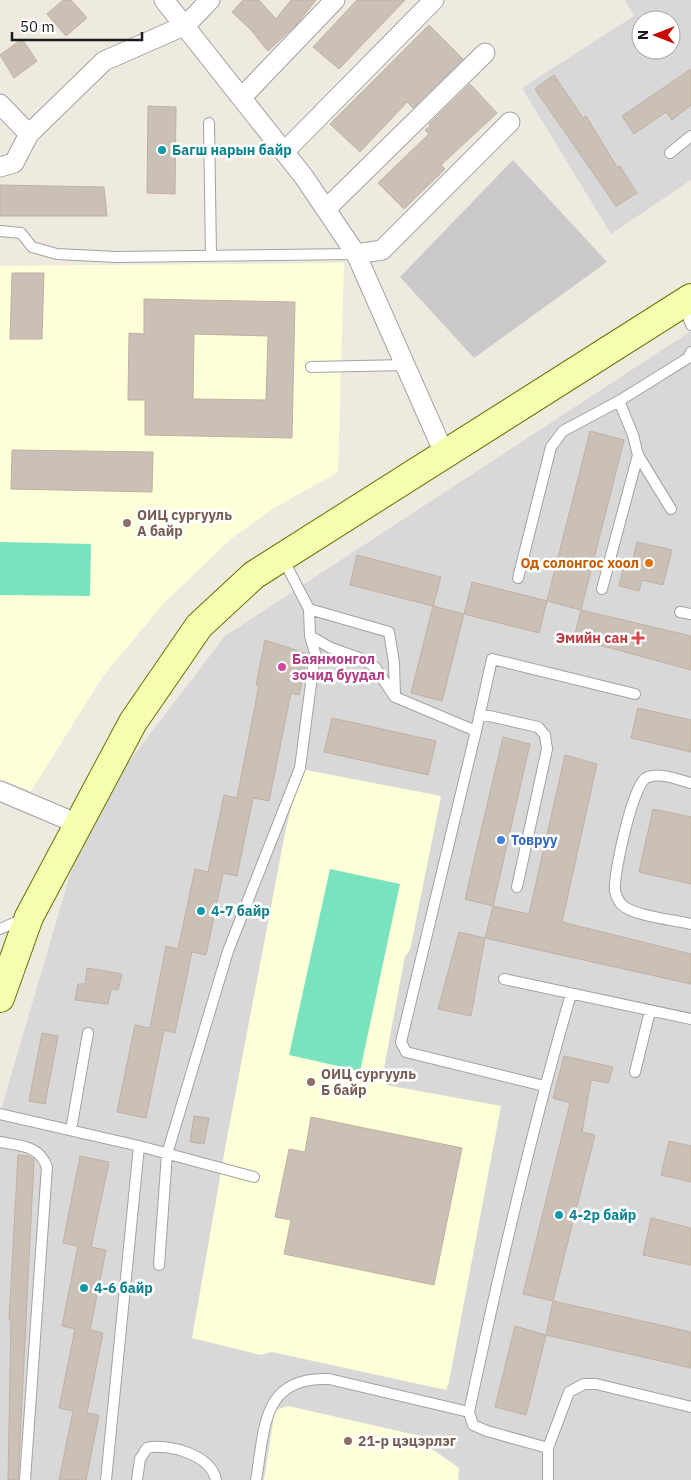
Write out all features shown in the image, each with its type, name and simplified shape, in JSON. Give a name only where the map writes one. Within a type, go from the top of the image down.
[{"type":"street","points":[[164,0],[285,151],[356,254],[407,365],[444,453]]},
{"type":"street","points":[[0,167],[14,163],[28,134],[104,61],[186,26],[210,0]]},
{"type":"street","points":[[242,97],[335,0]]},
{"type":"street","points":[[285,151],[434,0]]},
{"type":"street","points":[[326,209],[485,53]]},
{"type":"street","points":[[0,104],[28,134]]},
{"type":"street","points":[[356,254],[382,250],[510,122]]},
{"type":"street","points":[[0,998],[28,917],[134,722],[199,626],[254,575],[444,453],[688,309]]},
{"type":"street","points":[[0,791],[78,824]]},
{"type":"lane","points":[[209,123],[211,256]]},
{"type":"lane","points":[[670,153],[691,136]]},
{"type":"lane","points":[[0,231],[21,233],[32,247],[57,254],[116,257],[356,254]]},
{"type":"lane","points":[[518,578],[551,447],[563,431],[619,401],[688,358],[691,352]]},
{"type":"lane","points":[[311,368],[407,365]]},
{"type":"lane","points":[[619,401],[633,435],[638,454],[671,509]]},
{"type":"lane","points":[[602,589],[638,454]]},
{"type":"lane","points":[[159,1265],[167,1154],[228,951],[300,768],[315,653],[310,636],[309,609],[282,557]]},
{"type":"lane","points":[[309,609],[389,632],[394,663],[395,697]]},
{"type":"lane","points":[[680,612],[691,614]]},
{"type":"lane","points":[[310,636],[330,648],[362,659],[376,667],[395,697],[476,731]]},
{"type":"lane","points":[[544,1086],[406,1052],[401,1042],[492,658],[635,694]]},
{"type":"lane","points":[[480,714],[538,727],[545,735],[547,749],[517,887]]},
{"type":"lane","points":[[691,783],[657,775],[647,777],[639,784],[630,811],[615,879],[617,898],[623,906],[634,911],[691,924]]},
{"type":"lane","points":[[0,923],[28,917]]},
{"type":"lane","points":[[0,929],[28,917]]},
{"type":"lane","points":[[504,979],[650,1012],[691,1019]]},
{"type":"lane","points":[[548,1448],[487,1431],[473,1425],[469,1412],[499,1272],[544,1086],[571,994]]},
{"type":"lane","points":[[635,1072],[650,1012]]},
{"type":"lane","points":[[71,1130],[88,1033]]},
{"type":"lane","points":[[0,1114],[139,1146],[254,1177]]},
{"type":"lane","points":[[0,1142],[31,1148],[43,1157],[47,1167],[25,1480]]},
{"type":"lane","points":[[106,1480],[139,1146]]},
{"type":"lane","points":[[256,1480],[268,1409],[281,1394],[298,1383],[319,1378],[329,1379],[469,1412]]},
{"type":"lane","points":[[548,1480],[548,1448],[569,1392],[584,1384],[596,1384],[691,1406]]},
{"type":"lane","points":[[137,1480],[140,1460],[147,1448],[160,1445],[203,1459],[210,1466],[216,1480]]},
{"type":"shaded area","points":[[625,0],[691,0],[691,180],[611,234],[522,88],[631,18],[631,60],[681,60],[681,10],[631,11]]},
{"type":"shaded area","points":[[513,160],[607,262],[474,358],[400,277]]},
{"type":"shaded area","name":"ОИЦ сургууль А байр","points":[[344,263],[338,472],[274,508],[232,538],[164,603],[103,676],[31,791],[0,779],[0,266]]},
{"type":"shaded area","points":[[691,331],[691,1480],[0,1480],[0,1113],[87,817],[225,636]]},
{"type":"shaded area","name":"ОИЦ сургууль Б байр","points":[[301,769],[441,796],[410,950],[405,956],[382,1079],[386,1085],[501,1106],[446,1390],[272,1352],[261,1355],[192,1338],[226,1143],[286,828]]},
{"type":"shaded area","name":"21-р цэцэрлэг","points":[[288,1406],[425,1437],[425,1444],[459,1468],[458,1480],[264,1480],[275,1410]]},
{"type":"green space","points":[[0,542],[91,544],[90,596],[0,595]]},
{"type":"green space","points":[[330,869],[400,884],[360,1071],[289,1055]]},
{"type":"building","points":[[63,0],[71,0],[87,18],[66,36],[47,14]]},
{"type":"building","points":[[243,0],[259,0],[276,19],[291,0],[316,0],[297,24],[268,51],[250,29],[232,12]]},
{"type":"building","points":[[357,0],[405,0],[339,69],[313,47]]},
{"type":"building","points":[[429,25],[463,59],[413,108],[407,102],[360,152],[330,124]]},
{"type":"building","points":[[22,39],[37,61],[14,78],[0,55]]},
{"type":"building","points":[[691,69],[691,105],[672,120],[666,112],[634,134],[622,116]]},
{"type":"building","points":[[554,75],[583,118],[586,116],[617,167],[620,166],[637,193],[616,206],[535,89]]},
{"type":"building","points":[[470,84],[497,113],[441,165],[445,169],[404,209],[378,183],[429,134],[425,130],[430,126],[429,124]]},
{"type":"building","name":"Багш нарын байр","points":[[148,106],[176,107],[175,194],[147,193]]},
{"type":"building","points":[[0,185],[104,187],[107,216],[0,216]]},
{"type":"building","points":[[12,273],[44,273],[42,339],[10,339]]},
{"type":"building","name":"ОИЦ сургууль А байр","points":[[144,299],[295,302],[292,438],[145,435],[145,400],[128,400],[129,333],[144,334]],"holes":[[[194,334],[268,336],[266,400],[193,399]]]},
{"type":"building","points":[[590,431],[624,440],[581,610],[547,601]]},
{"type":"building","points":[[12,450],[153,452],[152,492],[11,489]]},
{"type":"building","points":[[637,542],[672,550],[663,585],[642,580],[639,591],[619,586],[624,565],[631,567]]},
{"type":"building","points":[[357,555],[441,577],[433,606],[350,585]]},
{"type":"building","points":[[472,582],[547,601],[539,633],[464,614]]},
{"type":"building","points":[[433,606],[464,614],[442,701],[411,693]]},
{"type":"building","points":[[581,610],[691,636],[691,670],[574,638]]},
{"type":"building","name":"4-7 байр","points":[[265,640],[308,654],[299,695],[291,693],[269,801],[253,798],[237,876],[223,873],[206,955],[192,952],[175,1033],[164,1030],[146,1118],[117,1112],[135,1025],[150,1028],[166,946],[178,949],[195,869],[208,872],[224,795],[237,798],[259,685],[256,685]]},
{"type":"building","points":[[638,708],[691,720],[691,752],[631,738]]},
{"type":"building","points":[[332,718],[436,741],[428,775],[324,752]]},
{"type":"building","points":[[503,737],[530,744],[493,906],[465,899]]},
{"type":"building","points":[[565,755],[597,764],[562,922],[691,954],[691,984],[485,938],[493,906],[529,914]]},
{"type":"building","points":[[653,809],[691,817],[691,884],[639,872]]},
{"type":"building","points":[[459,932],[485,938],[471,1016],[438,1009]]},
{"type":"building","points":[[87,968],[122,974],[118,990],[111,989],[108,1004],[75,1000],[78,984],[85,984]]},
{"type":"building","points":[[42,1033],[58,1036],[45,1104],[29,1101]]},
{"type":"building","name":"4-2р байр","points":[[564,1056],[613,1067],[608,1083],[591,1080],[582,1132],[595,1135],[553,1301],[523,1294],[570,1103],[553,1098]]},
{"type":"building","points":[[194,1116],[209,1118],[204,1144],[190,1142]]},
{"type":"building","name":"ОИЦ сургууль Б байр","points":[[311,1117],[462,1148],[434,1285],[284,1254],[291,1220],[275,1217],[289,1149],[305,1152]]},
{"type":"building","points":[[669,1141],[691,1146],[691,1182],[661,1175]]},
{"type":"building","points":[[18,1155],[29,1156],[34,1160],[18,1480],[8,1480],[11,1320],[9,1320]]},
{"type":"building","name":"4-6 байр","points":[[80,1156],[109,1162],[91,1247],[106,1250],[90,1330],[103,1333],[87,1413],[99,1415],[86,1480],[59,1480],[73,1411],[59,1408],[75,1329],[62,1326],[78,1246],[63,1243]]},
{"type":"building","points":[[651,1218],[691,1228],[691,1265],[643,1255]]},
{"type":"building","points":[[553,1301],[691,1332],[691,1368],[546,1335]]},
{"type":"building","points":[[515,1326],[546,1335],[526,1415],[495,1407]]},
{"type":"place","name":"Багш нарын байр","points":[[162,150]]},
{"type":"place","name":"ОИЦ сургууль А байр","points":[[127,523]]},
{"type":"place","name":"Од солонгос хоол","points":[[649,563]]},
{"type":"place","name":"Эмийн сан","points":[[638,638]]},
{"type":"place","name":"Баянмонгол зочид буудал","points":[[282,667]]},
{"type":"place","name":"Товруу","points":[[501,840]]},
{"type":"place","name":"4-7 байр","points":[[201,911]]},
{"type":"place","name":"ОИЦ сургууль Б байр","points":[[311,1082]]},
{"type":"place","name":"4-2р байр","points":[[559,1215]]},
{"type":"place","name":"4-6 байр","points":[[84,1288]]},
{"type":"place","name":"21-р цэцэрлэг","points":[[348,1441]]}]
